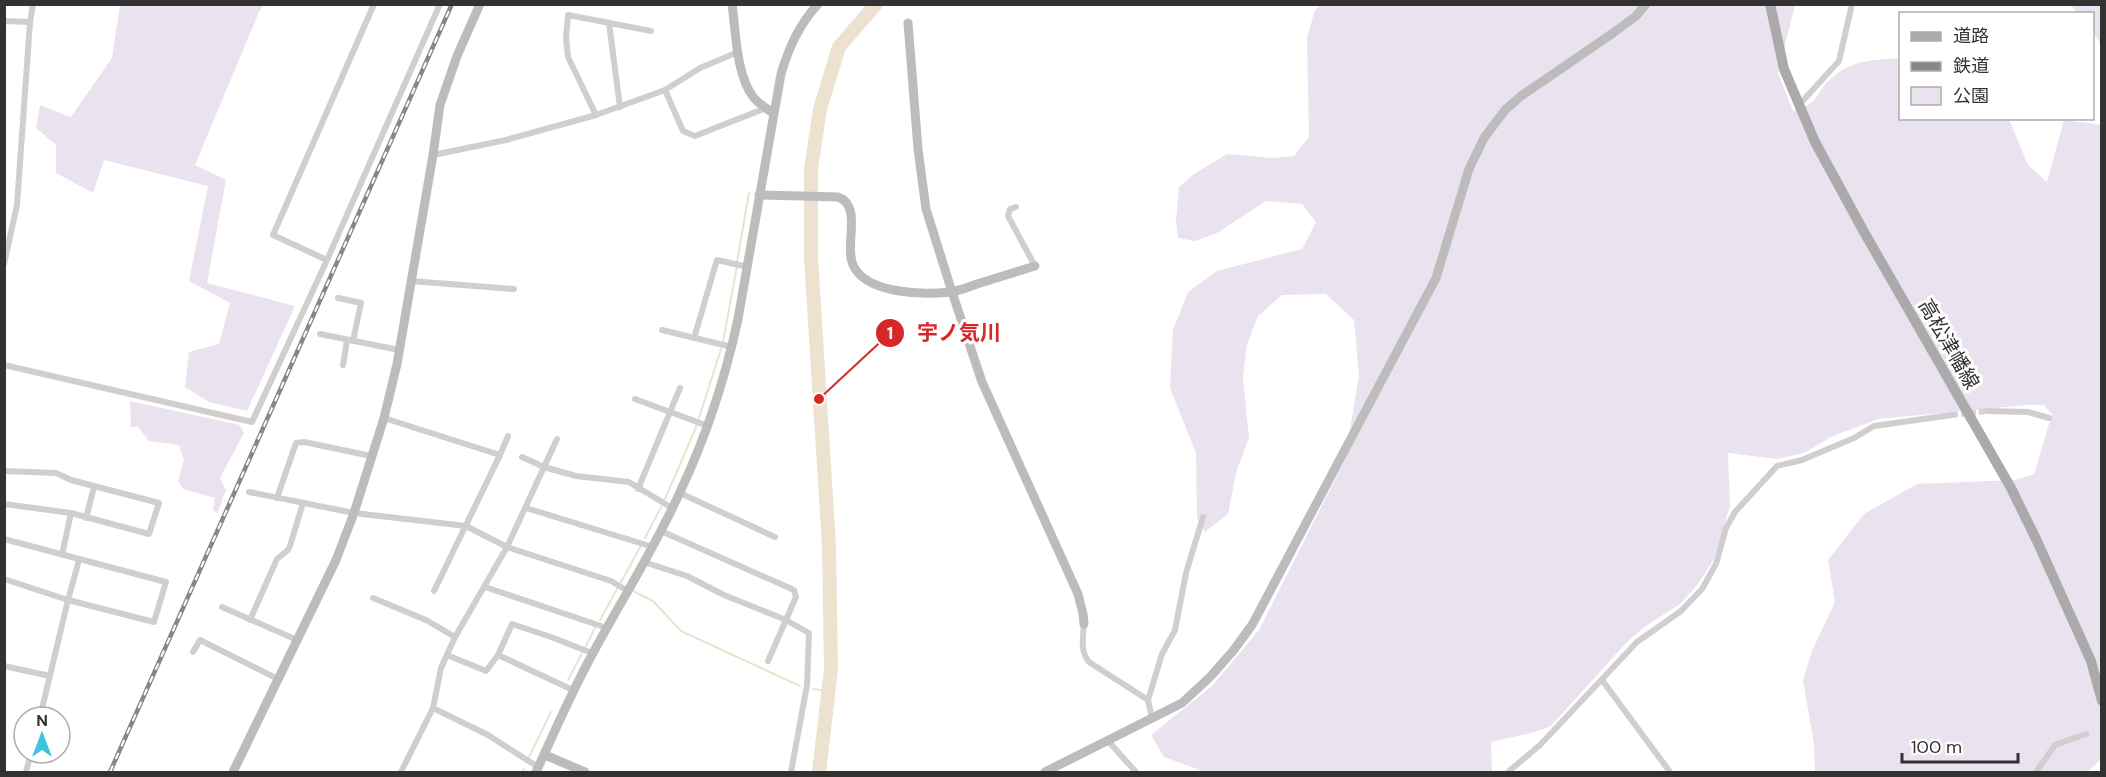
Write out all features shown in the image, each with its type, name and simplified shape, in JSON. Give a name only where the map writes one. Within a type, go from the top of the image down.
[{"type":"main road","name":"高松津幡線","points":[[1770,4],[1784,69],[1815,142],[1858,222],[2011,488],[2091,661],[2102,701]]},
{"type":"street","points":[[4,264],[17,205],[33,4]]},
{"type":"street","points":[[327,260],[273,235],[374,4]]},
{"type":"street","points":[[4,365],[252,422],[327,260],[440,4]]},
{"type":"street","points":[[233,772],[336,560],[354,513],[384,418],[399,350],[440,105],[457,56],[480,4]]},
{"type":"street","points":[[732,4],[738,52],[745,81],[756,100],[770,110]]},
{"type":"street","points":[[433,708],[488,735],[537,770],[592,653],[653,546],[680,493],[708,426],[732,347],[759,195],[770,110],[788,51],[798,29],[818,4]]},
{"type":"street","points":[[1045,772],[1182,703],[1233,651],[1252,625],[1436,278],[1469,169],[1484,138],[1505,111],[1521,96],[1613,33],[1636,16],[1646,4]]},
{"type":"street","points":[[1799,106],[1839,60],[1852,4]]},
{"type":"street","points":[[596,115],[568,57],[566,37],[568,15],[651,31]]},
{"type":"street","points":[[4,21],[30,22]]},
{"type":"street","points":[[609,23],[620,107]]},
{"type":"street","points":[[908,23],[918,148],[926,209],[982,382],[1078,594],[1084,624],[1082,649],[1084,656],[1089,662],[1148,700]]},
{"type":"street","points":[[433,154],[506,140],[620,107],[665,90],[700,68],[738,52]]},
{"type":"street","points":[[665,90],[682,131],[695,136],[770,110]]},
{"type":"street","points":[[759,195],[844,199],[850,207],[851,258],[858,273],[869,282],[890,290],[951,292],[1035,266],[1008,216],[1010,209],[1016,207]]},
{"type":"street","points":[[694,338],[717,260],[747,267]]},
{"type":"street","points":[[411,280],[514,289]]},
{"type":"street","points":[[338,298],[361,303],[343,365]]},
{"type":"street","points":[[662,330],[732,347]]},
{"type":"street","points":[[320,334],[399,350]]},
{"type":"street","points":[[638,489],[680,388]]},
{"type":"street","points":[[635,399],[708,426]]},
{"type":"street","points":[[1987,411],[2028,412],[2049,418]]},
{"type":"street","points":[[1508,772],[1540,745],[1637,642],[1681,611],[1702,589],[1716,564],[1726,528],[1735,512],[1777,466],[1802,460],[1854,438],[1874,426],[1952,415]]},
{"type":"street","points":[[384,418],[500,454]]},
{"type":"street","points":[[434,591],[508,436]]},
{"type":"street","points":[[401,772],[433,708],[441,668],[455,637],[507,547],[557,439]]},
{"type":"street","points":[[277,498],[296,444],[304,442],[371,456]]},
{"type":"street","points":[[522,457],[544,467],[585,478],[628,482],[672,508]]},
{"type":"street","points":[[4,471],[56,473],[94,487],[159,503],[149,534],[71,513],[4,504]]},
{"type":"street","points":[[86,518],[94,487]]},
{"type":"street","points":[[249,492],[354,513],[466,526],[507,547],[611,581],[628,591]]},
{"type":"street","points":[[680,493],[775,537]]},
{"type":"street","points":[[250,620],[277,559],[289,549],[303,503]]},
{"type":"street","points":[[526,508],[653,546]]},
{"type":"street","points":[[62,555],[71,513]]},
{"type":"street","points":[[1152,719],[1148,700],[1162,654],[1175,630],[1186,573],[1203,517]]},
{"type":"street","points":[[661,531],[794,590],[796,597],[768,661]]},
{"type":"street","points":[[4,539],[166,582],[154,622],[68,600],[4,579]]},
{"type":"street","points":[[43,705],[79,560]]},
{"type":"street","points":[[644,562],[687,576],[724,595],[786,620],[809,633],[807,685],[791,772]]},
{"type":"street","points":[[485,587],[607,628]]},
{"type":"street","points":[[373,598],[426,620],[455,637]]},
{"type":"street","points":[[222,607],[297,640]]},
{"type":"street","points":[[447,655],[486,671],[498,655],[512,624],[592,653]]},
{"type":"street","points":[[193,652],[200,640],[278,679]]},
{"type":"street","points":[[498,655],[574,691]]},
{"type":"street","points":[[4,666],[50,676]]},
{"type":"street","points":[[1602,680],[1670,772]]},
{"type":"street","points":[[2036,772],[2055,745],[2086,734]]},
{"type":"street","points":[[1108,741],[1136,772]]},
{"type":"street","points":[[545,755],[585,772]]},
{"type":"green space","points":[[120,5],[264,5],[259,12],[195,165],[226,180],[207,283],[295,306],[247,411],[209,402],[185,387],[189,352],[219,344],[230,303],[189,281],[208,186],[104,160],[93,193],[56,173],[56,145],[36,128],[40,105],[71,117],[112,58]]},
{"type":"green space","points":[[1321,5],[1795,5],[1778,73],[1793,111],[1809,105],[1834,76],[1850,66],[1866,61],[1899,58],[1899,120],[2009,120],[2028,165],[2047,182],[2064,120],[2101,125],[2102,758],[2087,772],[1815,772],[1814,744],[1803,680],[1812,651],[1835,602],[1828,560],[1864,514],[1917,484],[2015,480],[2034,474],[2052,414],[2044,405],[1878,419],[1831,437],[1804,453],[1777,459],[1728,453],[1730,506],[1714,559],[1698,584],[1680,604],[1644,627],[1625,644],[1551,726],[1491,742],[1492,772],[1205,772],[1164,757],[1151,735],[1211,687],[1259,630],[1345,460],[1359,375],[1354,320],[1326,294],[1282,295],[1258,316],[1247,344],[1243,377],[1249,437],[1236,473],[1228,514],[1205,532],[1197,519],[1196,453],[1170,388],[1173,330],[1188,292],[1217,271],[1302,249],[1316,222],[1302,204],[1266,201],[1217,233],[1195,241],[1178,238],[1176,219],[1179,187],[1194,174],[1227,154],[1272,158],[1294,156],[1309,137],[1307,38],[1315,10]]},
{"type":"green space","points":[[2071,5],[2101,5],[2101,44],[2094,34],[2094,12],[2077,12]]},
{"type":"green space","points":[[130,401],[240,425],[244,433],[220,478],[226,490],[217,514],[213,509],[215,498],[183,489],[178,481],[184,460],[179,445],[149,441],[138,427],[131,427]]},
{"type":"waterway","points":[[819,772],[831,669],[829,546],[811,258],[811,169],[820,109],[839,47],[876,4]]},
{"type":"waterway","points":[[737,262],[749,193]]},
{"type":"waterway","points":[[723,342],[737,266]]},
{"type":"waterway","points":[[699,418],[721,349]]},
{"type":"waterway","points":[[665,499],[697,425]]},
{"type":"waterway","points":[[645,538],[661,507]]},
{"type":"waterway","points":[[621,582],[642,544]]},
{"type":"waterway","points":[[600,620],[617,589]]},
{"type":"waterway","points":[[633,591],[653,601],[681,631],[800,686]]},
{"type":"waterway","points":[[586,646],[595,628]]},
{"type":"waterway","points":[[568,680],[582,653]]},
{"type":"waterway","points":[[813,689],[828,691]]},
{"type":"waterway","points":[[529,757],[551,712]]},
{"type":"tunnel","points":[[1952,415],[1987,411]]},
{"type":"railway","points":[[110,772],[452,4]]},
{"type":"place","name":"宇ノ気川","points":[[819,399]]}]
